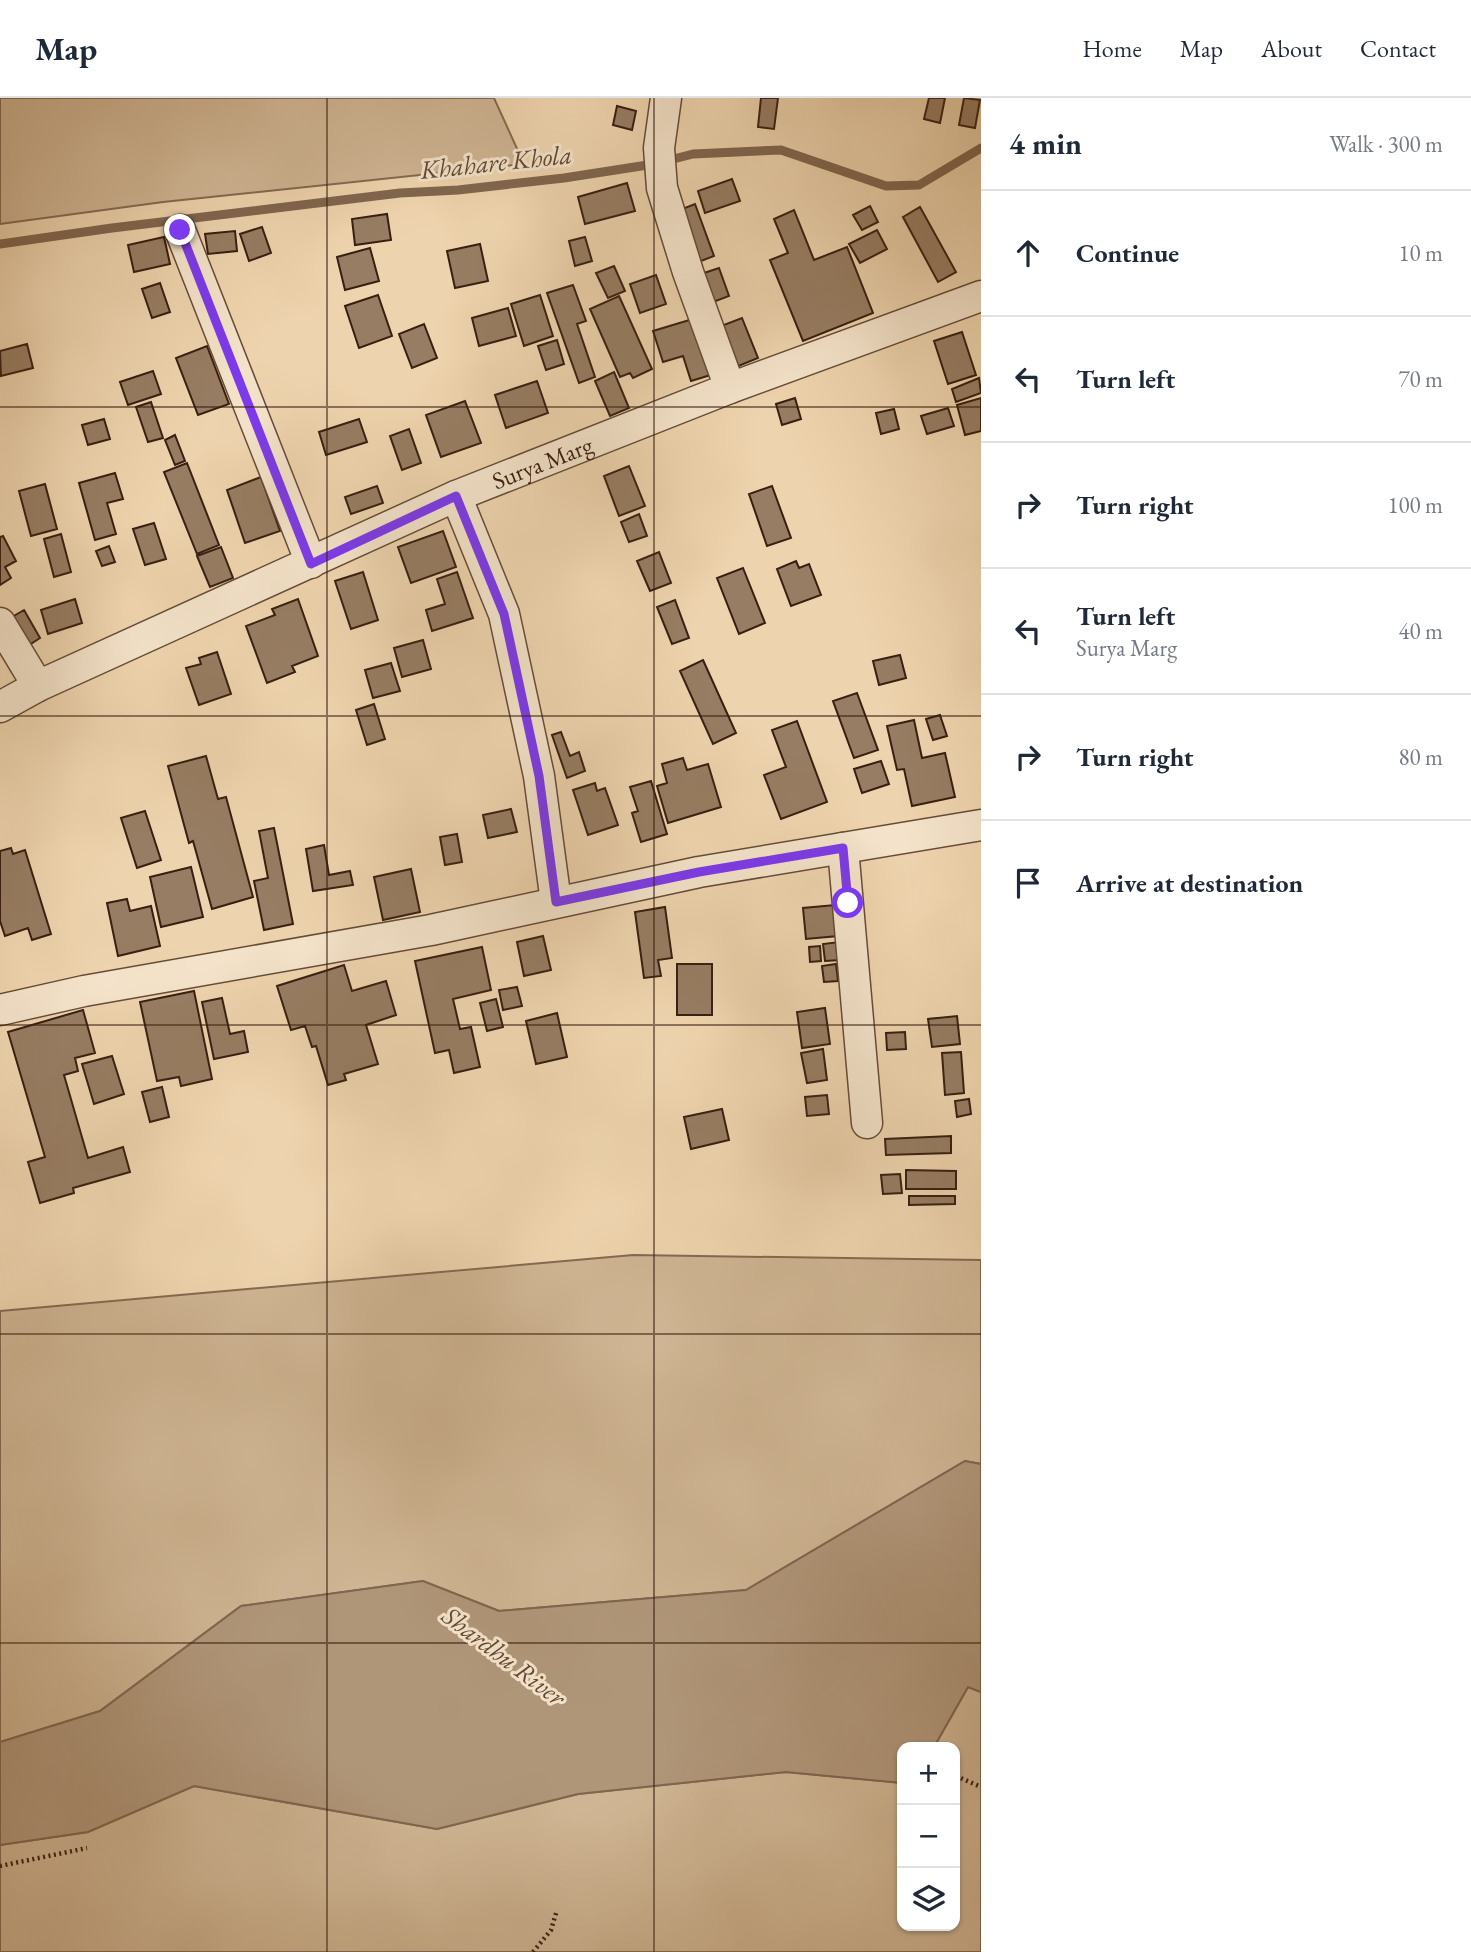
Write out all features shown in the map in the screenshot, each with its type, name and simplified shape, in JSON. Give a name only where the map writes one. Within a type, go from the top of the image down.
[{"type":"street","points":[[666,98],[659,148],[662,188],[688,272],[730,388]]},
{"type":"street","points":[[180,230],[311,564]]},
{"type":"street","name":"Surya Marg","points":[[0,707],[38,686],[456,496],[730,388],[981,296]]},
{"type":"street","points":[[456,496],[504,614],[539,776],[556,902]]},
{"type":"street","points":[[0,623],[38,686]]},
{"type":"street","points":[[0,1010],[84,990],[431,930],[699,872],[981,825]]},
{"type":"street","points":[[843,848],[867,1123]]},
{"type":"path","points":[[960,1778],[981,1787]]},
{"type":"path","points":[[0,1866],[87,1848]]},
{"type":"path","points":[[533,1952],[551,1930],[557,1910]]},
{"type":"shaded area","points":[[0,98],[494,98],[524,164],[163,202],[0,224]]},
{"type":"shaded area","points":[[633,1255],[981,1260],[981,1464],[965,1461],[746,1590],[499,1611],[423,1581],[241,1606],[100,1711],[0,1742],[0,1311]]},
{"type":"shaded area","points":[[968,1687],[981,1692],[981,1952],[0,1952],[0,1845],[88,1832],[194,1786],[437,1829],[578,1794],[786,1772],[897,1783],[897,1931],[960,1931],[960,1742],[937,1742]]},
{"type":"water","name":"Shardhu River","points":[[965,1461],[981,1464],[981,1692],[968,1687],[937,1742],[897,1742],[897,1783],[786,1772],[578,1794],[437,1829],[194,1786],[88,1832],[0,1845],[0,1742],[100,1711],[241,1606],[423,1581],[499,1611],[746,1590]]},
{"type":"building","points":[[761,98],[778,98],[774,129],[758,127]]},
{"type":"building","points":[[929,98],[945,98],[940,123],[924,119]]},
{"type":"building","points":[[964,98],[980,100],[975,128],[959,125]]},
{"type":"building","points":[[617,106],[636,111],[632,130],[613,125]]},
{"type":"building","points":[[732,179],[740,201],[705,213],[698,191]]},
{"type":"building","points":[[627,183],[635,211],[585,224],[578,197]]},
{"type":"building","points":[[695,204],[714,256],[696,263],[677,211]]},
{"type":"building","points":[[870,206],[878,222],[862,230],[853,215]]},
{"type":"building","points":[[920,207],[956,272],[938,282],[903,217]]},
{"type":"building","points":[[794,210],[814,260],[847,247],[873,313],[803,341],[770,260],[788,253],[774,219]]},
{"type":"building","points":[[387,214],[391,240],[355,245],[352,219]]},
{"type":"building","points":[[262,227],[271,253],[249,261],[240,234]]},
{"type":"building","points":[[877,230],[887,249],[860,263],[849,244]]},
{"type":"building","points":[[235,231],[237,251],[208,254],[205,234]]},
{"type":"building","points":[[164,237],[170,264],[134,272],[128,245]]},
{"type":"building","points":[[585,237],[592,261],[575,266],[569,241]]},
{"type":"building","points":[[480,244],[488,281],[455,288],[447,251]]},
{"type":"building","points":[[370,248],[379,281],[345,290],[337,257]]},
{"type":"building","points":[[614,266],[625,291],[608,298],[596,273]]},
{"type":"building","points":[[719,268],[729,296],[708,304],[698,275]]},
{"type":"building","points":[[656,275],[666,304],[640,313],[630,284]]},
{"type":"building","points":[[160,283],[170,312],[152,318],[142,289]]},
{"type":"building","points":[[573,285],[586,321],[577,324],[595,377],[579,383],[547,293]]},
{"type":"building","points":[[378,295],[392,336],[359,348],[345,306]]},
{"type":"building","points":[[540,295],[553,336],[524,346],[511,304]]},
{"type":"building","points":[[619,296],[652,369],[633,378],[630,373],[620,377],[590,309]]},
{"type":"building","points":[[508,308],[516,336],[479,346],[472,318]]},
{"type":"building","points":[[696,318],[714,374],[691,381],[683,356],[663,362],[653,331]]},
{"type":"building","points":[[742,318],[758,358],[736,367],[721,326]]},
{"type":"building","points":[[424,324],[437,358],[412,368],[399,334]]},
{"type":"building","points":[[962,332],[976,375],[948,384],[934,341]]},
{"type":"building","points":[[557,340],[564,364],[546,370],[538,346]]},
{"type":"building","points":[[27,344],[33,368],[1,376],[0,351]]},
{"type":"building","points":[[207,346],[229,404],[198,415],[176,358]]},
{"type":"building","points":[[153,371],[161,394],[128,405],[120,382]]},
{"type":"building","points":[[614,372],[629,408],[610,416],[595,381]]},
{"type":"building","points":[[979,378],[981,393],[956,402],[952,389]]},
{"type":"building","points":[[537,381],[548,413],[506,428],[495,395]]},
{"type":"building","points":[[795,398],[801,419],[782,425],[776,404]]},
{"type":"building","points":[[981,398],[981,431],[965,435],[957,405]]},
{"type":"building","points":[[465,401],[481,443],[441,457],[426,415]]},
{"type":"building","points":[[151,402],[163,438],[148,442],[136,407]]},
{"type":"building","points":[[948,408],[954,426],[927,434],[921,416]]},
{"type":"building","points":[[894,409],[899,429],[881,434],[876,413]]},
{"type":"building","points":[[104,419],[110,439],[88,445],[82,425]]},
{"type":"building","points":[[359,419],[367,442],[326,455],[319,432]]},
{"type":"building","points":[[409,429],[421,463],[402,470],[390,436]]},
{"type":"building","points":[[175,435],[185,461],[175,465],[165,440]]},
{"type":"building","points":[[187,463],[219,545],[197,554],[164,472]]},
{"type":"building","points":[[629,466],[645,506],[619,516],[604,476]]},
{"type":"building","points":[[115,473],[123,499],[107,503],[116,534],[95,540],[79,483]]},
{"type":"building","points":[[261,477],[280,531],[245,543],[227,490]]},
{"type":"building","points":[[45,484],[57,529],[31,536],[19,491]]},
{"type":"building","points":[[377,486],[383,503],[351,514],[345,497]]},
{"type":"building","points":[[772,486],[791,538],[767,546],[749,494]]},
{"type":"building","points":[[639,514],[647,536],[629,542],[621,522]]},
{"type":"building","points":[[154,523],[166,559],[145,565],[133,529]]},
{"type":"building","points":[[443,531],[456,567],[411,583],[398,547]]},
{"type":"building","points":[[61,534],[71,572],[54,577],[44,539]]},
{"type":"building","points":[[3,536],[16,561],[5,567],[11,578],[0,585],[0,537]]},
{"type":"building","points":[[109,546],[115,562],[102,566],[96,551]]},
{"type":"building","points":[[221,547],[233,578],[210,587],[197,556]]},
{"type":"building","points":[[659,552],[671,583],[650,591],[637,561]]},
{"type":"building","points":[[796,561],[799,568],[809,564],[821,595],[791,606],[777,569]]},
{"type":"building","points":[[743,568],[765,623],[739,634],[717,578]]},
{"type":"building","points":[[363,572],[378,620],[351,629],[335,581]]},
{"type":"building","points":[[457,572],[473,618],[432,631],[426,610],[445,604],[437,579]]},
{"type":"building","points":[[75,599],[82,623],[48,634],[41,610]]},
{"type":"building","points":[[298,599],[318,656],[292,666],[295,672],[267,683],[246,626],[275,615],[272,609]]},
{"type":"building","points":[[675,600],[689,638],[672,644],[657,607]]},
{"type":"building","points":[[24,610],[40,638],[29,645],[12,617]]},
{"type":"building","points":[[423,640],[431,669],[402,677],[394,648]]},
{"type":"building","points":[[217,652],[231,694],[199,705],[186,668],[201,664],[199,658]]},
{"type":"building","points":[[900,655],[906,678],[879,685],[873,661]]},
{"type":"building","points":[[703,660],[736,733],[713,744],[680,671]]},
{"type":"building","points":[[391,663],[400,691],[373,698],[365,670]]},
{"type":"building","points":[[857,693],[878,750],[854,758],[833,701]]},
{"type":"building","points":[[374,704],[385,739],[367,745],[356,710]]},
{"type":"building","points":[[940,715],[947,736],[933,740],[926,719]]},
{"type":"building","points":[[914,720],[922,758],[945,753],[955,797],[912,806],[904,769],[897,770],[887,726]]},
{"type":"building","points":[[797,721],[827,802],[781,819],[764,775],[786,767],[772,730]]},
{"type":"building","points":[[561,732],[570,756],[579,752],[585,771],[567,778],[552,735]]},
{"type":"building","points":[[206,756],[218,799],[226,797],[253,897],[212,909],[193,841],[189,843],[168,766]]},
{"type":"building","points":[[683,758],[687,770],[708,764],[721,807],[668,823],[657,786],[667,783],[662,764]]},
{"type":"building","points":[[881,761],[889,784],[862,793],[854,769]]},
{"type":"building","points":[[651,781],[667,834],[641,842],[632,813],[638,811],[630,787]]},
{"type":"building","points":[[595,783],[597,791],[605,788],[618,825],[588,835],[573,790]]},
{"type":"building","points":[[511,809],[517,832],[488,838],[483,815]]},
{"type":"building","points":[[145,811],[161,860],[137,868],[121,818]]},
{"type":"building","points":[[274,828],[293,924],[264,930],[254,881],[268,878],[259,831]]},
{"type":"building","points":[[457,834],[462,862],[445,865],[440,837]]},
{"type":"building","points":[[324,845],[329,875],[350,871],[353,885],[313,891],[306,849]]},
{"type":"building","points":[[11,848],[13,854],[25,850],[51,934],[32,940],[28,928],[5,936],[0,921],[0,851]]},
{"type":"building","points":[[191,867],[203,917],[161,927],[150,877]]},
{"type":"building","points":[[411,869],[420,912],[383,920],[374,877]]},
{"type":"building","points":[[127,899],[130,911],[151,906],[160,946],[118,956],[107,903]]},
{"type":"building","points":[[835,905],[838,936],[806,939],[803,908]]},
{"type":"building","points":[[665,907],[672,958],[658,960],[661,976],[644,978],[635,912]]},
{"type":"building","points":[[543,936],[551,970],[524,976],[517,942]]},
{"type":"building","points":[[839,942],[841,960],[825,961],[823,944]]},
{"type":"building","points":[[820,946],[821,961],[810,962],[809,947]]},
{"type":"building","points":[[482,947],[491,990],[453,999],[460,1029],[471,1027],[480,1067],[454,1073],[449,1050],[435,1053],[415,961]]},
{"type":"building","points":[[677,964],[712,964],[712,1015],[677,1015]]},
{"type":"building","points":[[836,964],[838,981],[824,982],[822,966]]},
{"type":"building","points":[[344,965],[352,991],[386,981],[396,1015],[366,1025],[378,1064],[344,1074],[346,1080],[328,1085],[316,1046],[312,1047],[305,1026],[291,1030],[277,986]]},
{"type":"building","points":[[517,987],[522,1006],[503,1010],[499,990]]},
{"type":"building","points":[[194,991],[212,1079],[181,1086],[179,1077],[157,1081],[140,1002]]},
{"type":"building","points":[[222,998],[230,1034],[244,1031],[248,1052],[214,1059],[202,1002]]},
{"type":"building","points":[[496,999],[503,1027],[487,1031],[480,1003]]},
{"type":"building","points":[[825,1008],[830,1044],[802,1048],[797,1012]]},
{"type":"building","points":[[83,1010],[95,1053],[75,1058],[78,1071],[64,1075],[88,1158],[123,1147],[130,1172],[73,1188],[74,1193],[40,1203],[28,1162],[45,1157],[8,1032]]},
{"type":"building","points":[[557,1013],[567,1057],[536,1064],[526,1021]]},
{"type":"building","points":[[957,1016],[960,1044],[932,1047],[928,1019]]},
{"type":"building","points":[[905,1032],[906,1049],[887,1050],[886,1033]]},
{"type":"building","points":[[823,1049],[827,1080],[807,1083],[801,1053]]},
{"type":"building","points":[[961,1052],[964,1093],[945,1095],[942,1053]]},
{"type":"building","points":[[112,1056],[124,1094],[94,1104],[82,1064]]},
{"type":"building","points":[[162,1087],[169,1117],[150,1122],[142,1092]]},
{"type":"building","points":[[827,1095],[829,1114],[807,1116],[805,1097]]},
{"type":"building","points":[[969,1099],[971,1114],[957,1117],[955,1101]]},
{"type":"building","points":[[722,1109],[729,1140],[691,1149],[684,1117]]},
{"type":"building","points":[[951,1136],[951,1153],[886,1155],[885,1139]]},
{"type":"building","points":[[906,1170],[956,1171],[956,1189],[906,1189]]},
{"type":"building","points":[[900,1174],[902,1193],[883,1194],[881,1175]]},
{"type":"building","points":[[909,1196],[955,1196],[955,1204],[909,1205]]},
{"type":"waterway","name":"Khahare Khola","points":[[0,244],[400,193],[458,190],[564,178],[654,164],[693,154],[781,150],[886,186],[919,185],[981,148]]},
{"type":"route","points":[[180,230],[311,564],[456,496],[504,614],[539,776],[556,902],[699,872],[843,848],[848,903]]}]
